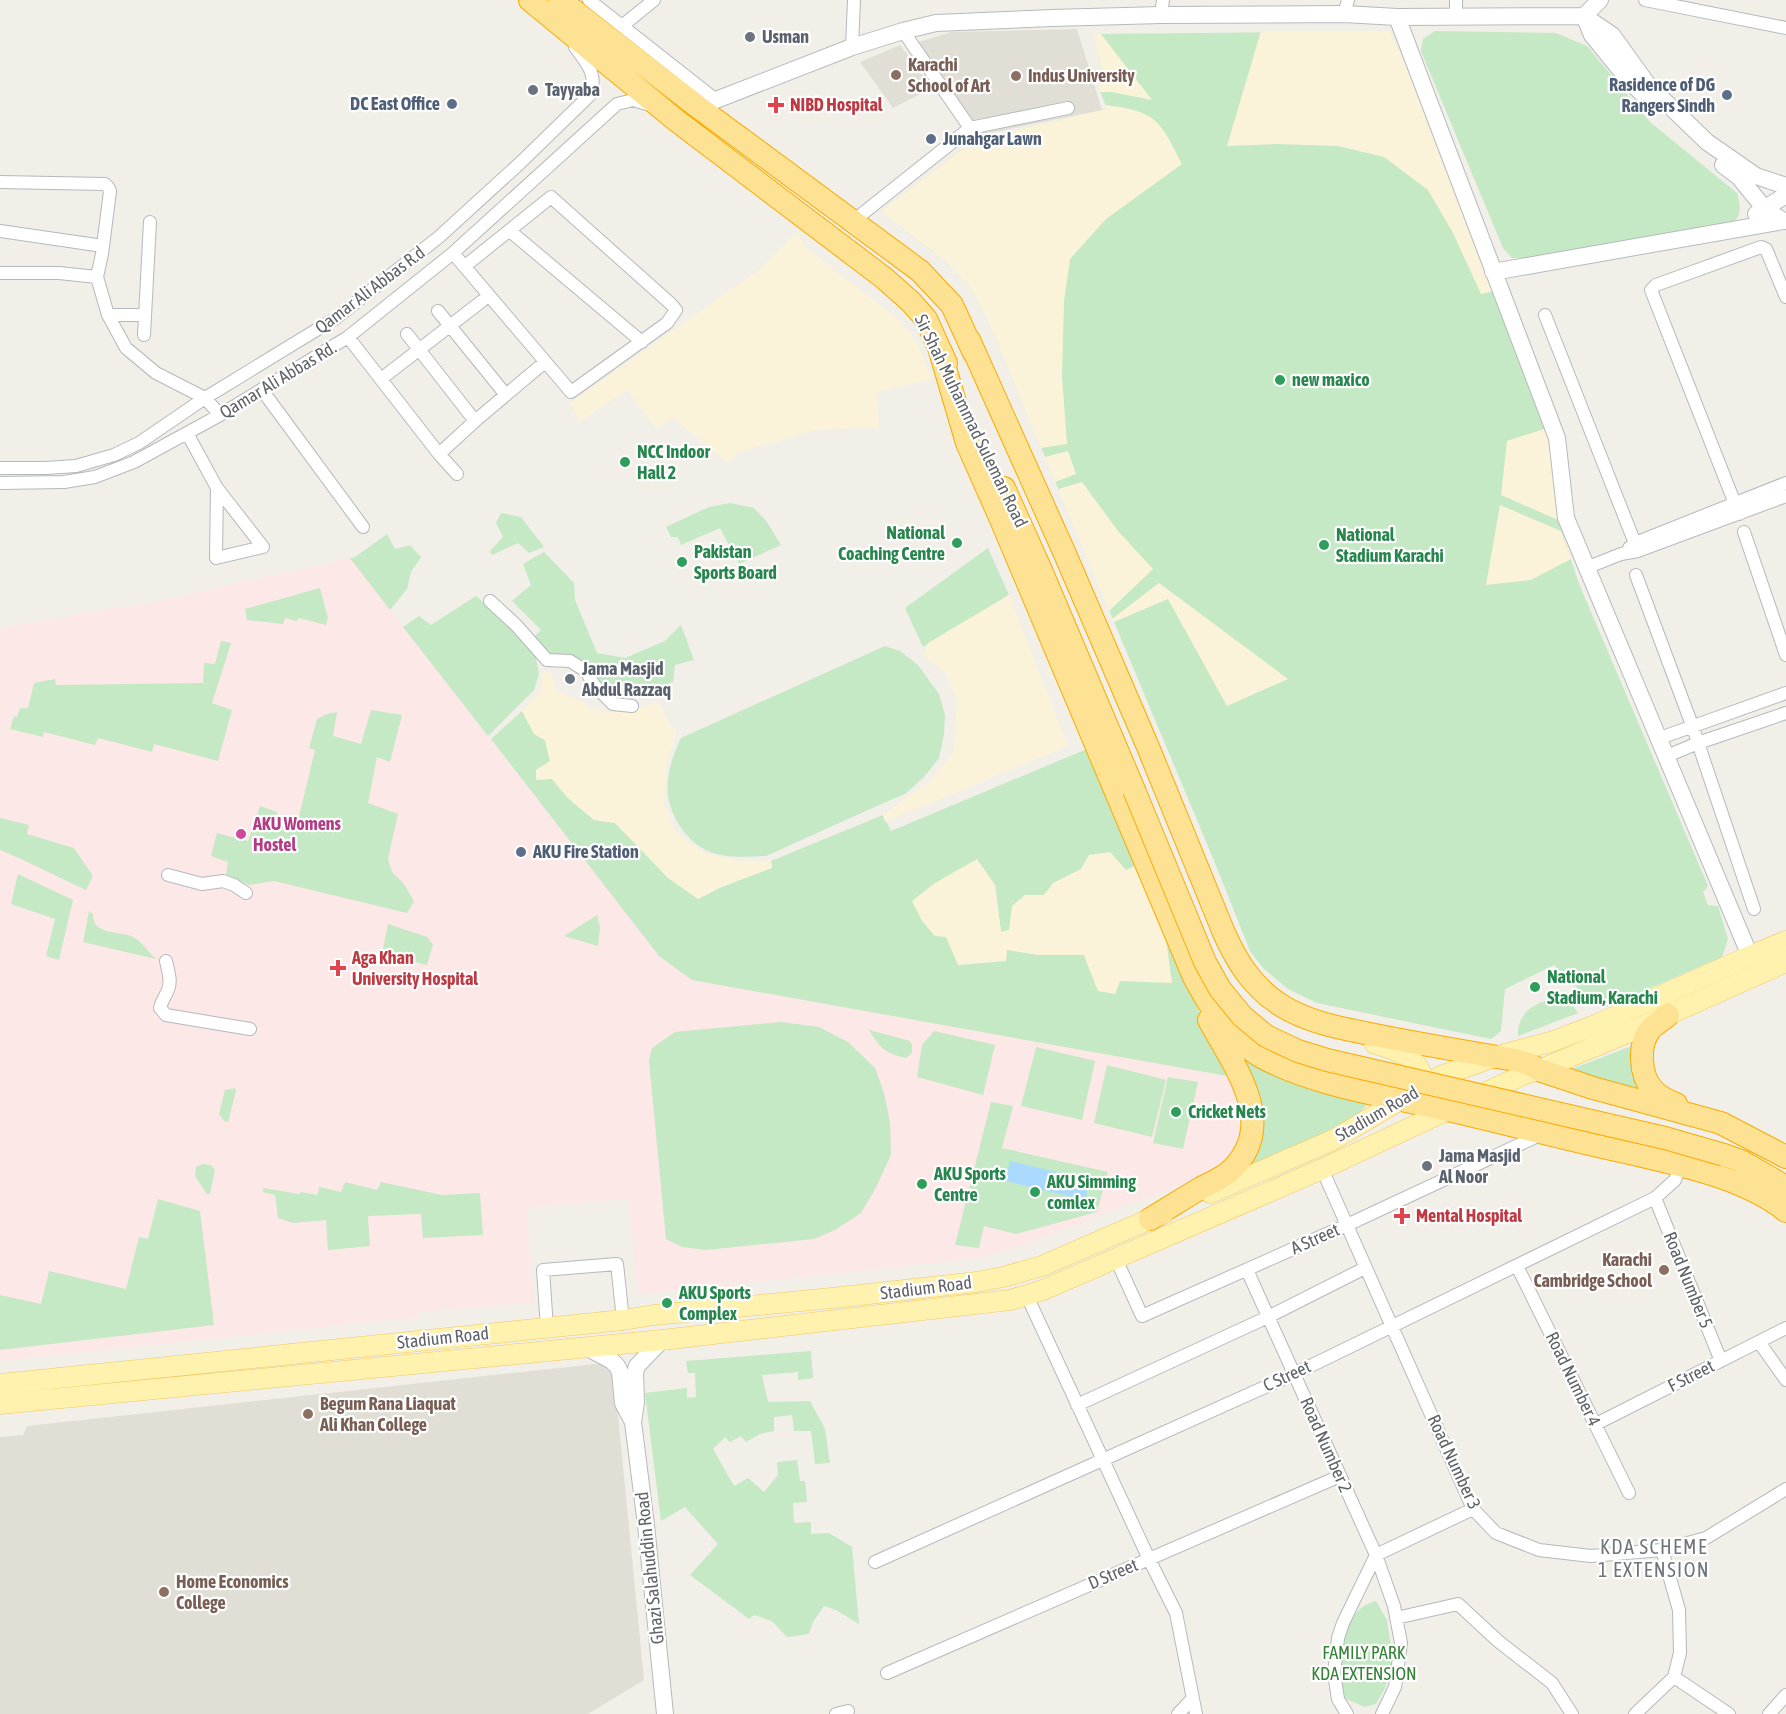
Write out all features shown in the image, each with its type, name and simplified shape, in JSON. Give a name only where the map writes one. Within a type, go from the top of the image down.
[{"type":"highway","name":"Sir Shah Muhammad Suleman Road","points":[[531,0],[557,9],[707,104],[852,222],[920,271],[952,305],[969,340],[1141,788]]},
{"type":"highway","name":"Sir Shah Muhammad Suleman Road","points":[[557,9],[660,107],[874,271],[911,302],[926,319],[1141,788]]},
{"type":"highway","points":[[969,340],[1084,597],[1236,960],[1256,985],[1280,1005],[1312,1020],[1425,1046],[1494,1057],[1593,1088],[1752,1152],[1786,1171]]},
{"type":"highway","points":[[940,351],[967,443],[1197,982],[1210,1006],[1232,1033],[1259,1055],[1291,1070],[1354,1089],[1413,1097],[1447,1110],[1681,1164],[1743,1186],[1784,1204]]},
{"type":"highway","points":[[1141,788],[1205,962],[1220,989],[1242,1016],[1266,1036],[1298,1051],[1327,1060],[1707,1149],[1724,1140],[1786,1156]]},
{"type":"highway","points":[[1150,1219],[1228,1173],[1243,1157],[1251,1138],[1253,1117],[1250,1098],[1208,1017],[1197,982]]},
{"type":"highway","points":[[1668,1015],[1649,1031],[1642,1048],[1642,1067],[1651,1088],[1724,1140],[1741,1161],[1784,1204]]},
{"type":"main road","name":"Stadium Road","points":[[0,1395],[654,1315],[826,1299],[1003,1277],[1042,1266],[1333,1140],[1413,1097],[1441,1076],[1494,1057],[1554,1041],[1598,1024],[1786,941]]},
{"type":"main road","name":"Stadium Road","points":[[0,1395],[326,1374],[979,1305],[1027,1296],[1322,1169],[1531,1069],[1668,1015],[1786,962]]},
{"type":"main road","points":[[1312,1020],[1340,1036],[1400,1051],[1414,1060],[1421,1074],[1413,1097],[1404,1120],[1386,1139]]},
{"type":"main road","points":[[1551,1135],[1540,1127],[1527,1111],[1522,1085],[1540,1052],[1554,1041]]},
{"type":"street","points":[[589,0],[622,26],[707,104],[852,47],[936,23],[1053,18],[1162,8],[1346,7],[1396,17],[1456,8],[1584,16],[1612,35],[1648,85],[1707,142],[1756,176],[1786,186]]},
{"type":"street","points":[[622,26],[654,0]]},
{"type":"street","points":[[852,47],[854,0]]},
{"type":"street","points":[[1584,16],[1600,0]]},
{"type":"street","points":[[1645,0],[1786,28]]},
{"type":"street","name":"Qamar Ali Abbas R.d","points":[[0,468],[76,466],[114,455],[139,442],[205,398],[336,318],[439,237],[590,95],[594,83],[590,67],[557,9]]},
{"type":"street","points":[[1584,16],[1592,35],[1631,83],[1688,137],[1738,177],[1764,208],[1785,221]]},
{"type":"street","points":[[1396,17],[1557,438],[1566,518],[1750,956]]},
{"type":"street","points":[[903,31],[970,128]]},
{"type":"street","name":"Qamar Ali Abbas Rd.","points":[[0,483],[64,482],[94,477],[134,462],[220,415],[348,337],[453,253],[617,104],[633,100],[660,107]]},
{"type":"street","points":[[852,222],[970,128],[1068,108]]},
{"type":"street","points":[[0,182],[105,184],[108,186],[110,191],[97,277],[108,315],[126,348],[156,373],[205,398],[220,415]]},
{"type":"street","points":[[1747,220],[1750,190]]},
{"type":"street","points":[[1731,231],[1786,195]]},
{"type":"street","points":[[453,253],[571,392],[667,323],[676,310],[551,197],[465,266]]},
{"type":"street","points":[[475,205],[490,219]]},
{"type":"street","points":[[1494,272],[1785,221]]},
{"type":"street","points":[[144,335],[150,222]]},
{"type":"street","points":[[0,231],[103,246]]},
{"type":"street","points":[[510,231],[642,342]]},
{"type":"street","points":[[1738,509],[1651,290],[1656,285],[1761,247],[1766,249],[1770,255],[1786,297]]},
{"type":"street","points":[[0,273],[59,273],[97,277]]},
{"type":"street","points":[[381,379],[482,301]]},
{"type":"street","points":[[438,311],[506,395]]},
{"type":"street","points":[[108,315],[144,315]]},
{"type":"street","points":[[1545,315],[1636,547]]},
{"type":"street","points":[[407,334],[475,421]]},
{"type":"street","points":[[348,337],[457,474]]},
{"type":"street","points":[[439,454],[545,362]]},
{"type":"street","points":[[262,390],[363,527]]},
{"type":"street","points":[[187,433],[217,488],[263,547],[216,558],[217,488]]},
{"type":"street","points":[[1738,509],[1786,483]]},
{"type":"street","points":[[1586,568],[1738,509],[1786,496]]},
{"type":"street","points":[[1744,532],[1786,655]]},
{"type":"street","points":[[1636,575],[1692,725],[1754,909]]},
{"type":"street","points":[[490,601],[516,625],[547,660],[570,661],[586,671],[594,685],[613,704],[632,706]]},
{"type":"street","points":[[1660,738],[1786,693]]},
{"type":"street","points":[[1667,756],[1786,713]]},
{"type":"street","points":[[168,875],[196,884],[223,881],[246,893]]},
{"type":"street","points":[[166,961],[170,976],[169,988],[162,999],[160,1008],[166,1015],[250,1029]]},
{"type":"street","name":"A Street","points":[[1116,1258],[1142,1316],[1551,1135]]},
{"type":"street","name":"C Street","points":[[874,1562],[1294,1374],[1655,1198],[1675,1180],[1681,1164]]},
{"type":"street","name":"Road Number 3","points":[[1322,1169],[1473,1509],[1496,1533],[1539,1550],[1592,1556],[1662,1550],[1706,1538],[1786,1489]]},
{"type":"street","name":"Road Number 5","points":[[1655,1198],[1721,1361]]},
{"type":"street","points":[[547,1328],[543,1270],[617,1264],[623,1320]]},
{"type":"street","name":"Road Number 4","points":[[1517,1266],[1629,1493]]},
{"type":"street","points":[[1077,1405],[1268,1317],[1365,1268]]},
{"type":"street","name":"Road Number 2","points":[[1247,1270],[1377,1555],[1394,1606],[1401,1642],[1395,1687],[1382,1714]]},
{"type":"street","points":[[1027,1296],[1176,1613],[1196,1714]]},
{"type":"street","name":"F Street","points":[[1596,1424],[1786,1328]]},
{"type":"street","name":"Ghazi Salahuddin Road","points":[[662,1340],[641,1360],[634,1373],[636,1402],[633,1422],[665,1714]]},
{"type":"street","points":[[1759,1342],[1786,1380]]},
{"type":"street","name":"Ghazi Salahuddin Road","points":[[584,1346],[617,1366],[620,1372],[623,1403],[633,1422]]},
{"type":"street","name":"D Street","points":[[887,1672],[1340,1476]]},
{"type":"street","points":[[1347,1714],[1338,1699],[1334,1673],[1338,1638],[1343,1623],[1377,1555],[1473,1509]]},
{"type":"street","points":[[1635,1714],[1674,1677],[1680,1653],[1679,1610],[1662,1550]]},
{"type":"street","points":[[1396,1618],[1458,1604],[1497,1641],[1552,1683],[1572,1714]]},
{"type":"street","points":[[1674,1677],[1729,1714]]},
{"type":"street","points":[[1769,1714],[1786,1695]]},
{"type":"street","points":[[1178,1714],[1192,1699]]},
{"type":"shaded area","name":"Indus University","points":[[1077,29],[1102,110],[980,135],[916,43],[951,32]]},
{"type":"shaded area","name":"Karachi School of Art","points":[[900,45],[932,88],[893,108],[860,62]]},
{"type":"shaded area","name":"Aga Khan University Hospital","points":[[350,558],[659,956],[692,980],[1227,1076],[1241,1104],[1242,1133],[1238,1151],[1212,1173],[1019,1247],[980,1258],[638,1295],[629,1199],[527,1207],[534,1303],[420,1312],[419,1317],[0,1361],[0,628],[153,602]]},
{"type":"shaded area","points":[[605,1363],[614,1374],[644,1680],[588,1714],[0,1714],[0,1437],[23,1435],[27,1426]]},
{"type":"green space","name":"National Stadium Karachi","points":[[1390,31],[1550,436],[1558,520],[1579,584],[1708,886],[1703,892],[1708,905],[1718,906],[1728,939],[1722,957],[1607,1007],[1578,989],[1554,965],[1505,989],[1501,1031],[1491,1039],[1317,1003],[1288,989],[1263,968],[1250,951],[986,316],[969,286],[944,260],[885,215],[882,210],[975,140],[1107,109],[1098,86],[1105,80],[1092,34]]},
{"type":"green space","points":[[1435,31],[1556,33],[1587,46],[1650,122],[1737,193],[1740,207],[1737,218],[1731,225],[1526,258],[1512,258],[1503,248],[1421,51],[1423,39]]},
{"type":"green space","points":[[730,503],[754,508],[767,522],[781,545],[739,564],[720,528],[681,545],[678,537],[671,537],[666,527],[709,507]]},
{"type":"green space","points":[[501,513],[521,517],[544,547],[529,553],[518,543],[492,555],[490,551],[503,537],[496,523]]},
{"type":"green space","points":[[387,534],[395,549],[410,545],[421,557],[411,572],[407,589],[390,610],[350,558],[355,557]]},
{"type":"green space","points":[[988,548],[1009,595],[923,647],[905,608]]},
{"type":"green space","points":[[544,552],[574,583],[575,600],[597,653],[625,658],[665,641],[681,625],[694,660],[675,665],[673,682],[620,699],[603,690],[594,672],[571,657],[549,655],[534,637],[541,630],[512,601],[531,585],[523,564]]},
{"type":"green space","points":[[320,588],[328,618],[326,625],[299,618],[297,621],[285,618],[283,624],[247,620],[245,609]]},
{"type":"green space","points":[[476,596],[512,628],[535,653],[539,674],[534,690],[488,736],[403,627],[419,616],[431,625]]},
{"type":"green space","points":[[221,641],[231,643],[212,703],[232,710],[218,761],[154,744],[152,752],[98,738],[95,745],[44,732],[43,737],[10,729],[14,716],[17,717],[20,708],[28,708],[34,683],[55,679],[56,685],[203,683],[204,663],[215,664]]},
{"type":"green space","points":[[885,646],[900,651],[918,665],[939,694],[945,715],[944,734],[939,758],[924,777],[905,794],[766,856],[717,854],[702,848],[689,837],[675,818],[668,795],[669,773],[681,738]]},
{"type":"green space","points":[[371,710],[402,715],[390,762],[377,757],[368,803],[398,814],[388,859],[392,872],[404,884],[414,901],[407,913],[274,881],[250,885],[226,875],[228,862],[211,856],[217,833],[248,841],[260,806],[277,812],[275,822],[297,825],[315,750],[309,748],[317,719],[337,712],[333,736],[361,744]]},
{"type":"green space","points":[[522,711],[534,734],[545,740],[550,762],[536,770],[552,779],[568,798],[594,820],[615,823],[698,899],[772,868],[771,861],[883,815],[891,831],[1087,749],[1137,865],[1126,870],[1082,869],[1054,883],[1044,895],[1025,895],[1009,930],[1001,932],[995,885],[946,937],[1006,961],[1006,949],[1039,955],[1084,955],[1098,991],[1115,993],[1120,981],[1165,932],[1227,1076],[692,980],[659,956],[491,739]]},
{"type":"green space","points":[[0,818],[29,825],[27,834],[74,848],[93,876],[86,890],[0,850]]},
{"type":"green space","points":[[18,874],[73,900],[59,960],[46,956],[55,919],[11,904]]},
{"type":"green space","points":[[89,911],[93,914],[97,926],[109,932],[135,938],[156,959],[83,942]]},
{"type":"green space","points":[[597,915],[600,927],[598,946],[564,936]]},
{"type":"green space","points":[[388,924],[427,937],[433,945],[427,965],[382,954]]},
{"type":"green space","points":[[1553,999],[1567,1002],[1578,1013],[1518,1036],[1518,1028],[1523,1016],[1539,1003]]},
{"type":"green space","points":[[781,1022],[819,1027],[848,1042],[875,1068],[884,1093],[890,1122],[891,1155],[861,1213],[835,1230],[814,1239],[706,1250],[682,1247],[666,1239],[649,1061],[652,1048],[675,1032]]},
{"type":"green space","points":[[869,1030],[910,1041],[912,1053],[906,1058],[888,1052],[880,1046]]},
{"type":"green space","points":[[934,1031],[995,1045],[983,1095],[917,1077],[922,1045]]},
{"type":"green space","points":[[1036,1047],[1095,1061],[1082,1120],[1021,1106]]},
{"type":"green space","points":[[1629,1047],[1634,1048],[1645,1089],[1564,1072]]},
{"type":"green space","points":[[1239,1050],[1371,1099],[1359,1114],[1262,1165],[1256,1164],[1252,1159]]},
{"type":"green space","points":[[1107,1065],[1166,1080],[1152,1137],[1094,1123]]},
{"type":"green space","name":"Cricket Nets","points":[[1168,1077],[1198,1082],[1183,1149],[1153,1143]]},
{"type":"green space","points":[[235,1088],[228,1122],[224,1121],[219,1114],[225,1090]]},
{"type":"green space","name":"AKU Simming comlex","points":[[991,1102],[1013,1106],[1002,1148],[1108,1172],[1097,1212],[1016,1234],[984,1226],[979,1248],[955,1245]]},
{"type":"green space","points":[[203,1164],[211,1165],[215,1170],[210,1194],[207,1194],[195,1176],[196,1167]]},
{"type":"green space","points":[[345,1182],[377,1190],[381,1182],[442,1195],[480,1193],[483,1235],[423,1238],[421,1214],[368,1216],[370,1246],[328,1250],[326,1220],[293,1223],[278,1218],[275,1195],[263,1192],[263,1188],[318,1195],[319,1187],[341,1192]]},
{"type":"green space","points":[[158,1199],[200,1211],[214,1325],[0,1350],[0,1295],[41,1304],[49,1271],[126,1289],[139,1237],[148,1239]]},
{"type":"green space","points":[[811,1351],[813,1378],[798,1380],[798,1372],[762,1375],[768,1402],[810,1401],[825,1429],[830,1463],[815,1464],[811,1431],[794,1431],[792,1415],[774,1417],[774,1431],[760,1434],[746,1442],[741,1436],[730,1442],[725,1437],[713,1449],[734,1486],[748,1478],[764,1492],[778,1475],[777,1462],[797,1460],[800,1481],[805,1481],[807,1502],[793,1503],[794,1523],[811,1522],[811,1534],[829,1533],[852,1547],[859,1624],[836,1610],[824,1606],[813,1622],[809,1634],[787,1637],[772,1621],[754,1615],[749,1619],[690,1575],[718,1544],[685,1507],[661,1521],[645,1393],[687,1388],[687,1398],[696,1397],[695,1373],[688,1373],[686,1361]]},
{"type":"green space","name":"FAMILY PARK KDA EXTENSION","points":[[1376,1601],[1387,1620],[1391,1646],[1391,1669],[1385,1688],[1376,1704],[1365,1707],[1344,1698],[1339,1679],[1339,1662],[1349,1624],[1359,1610]]},
{"type":"sand","points":[[1261,31],[1390,31],[1416,90],[1494,291],[1481,294],[1453,233],[1428,190],[1384,157],[1338,146],[1277,144],[1227,146]]},
{"type":"sand","points":[[1092,34],[1101,34],[1152,100],[1112,92],[1100,92],[1098,86],[1105,80]]},
{"type":"sand","points":[[1105,105],[1136,111],[1155,121],[1168,137],[1182,164],[1106,219],[1070,259],[1064,301],[1062,377],[1067,444],[1041,448],[986,316],[969,286],[944,260],[885,215],[882,210],[975,140],[1106,109]]},
{"type":"sand","points":[[797,232],[805,247],[900,321],[916,341],[932,379],[877,392],[879,428],[819,429],[739,452],[727,462],[672,417],[657,429],[627,390],[580,421],[570,403],[759,270]]},
{"type":"sand","points":[[1547,428],[1550,437],[1558,520],[1501,495],[1507,441]]},
{"type":"sand","points":[[1068,451],[1076,474],[1055,482],[1045,457]]},
{"type":"sand","points":[[1082,482],[1118,531],[1153,569],[1109,611],[1058,489]]},
{"type":"sand","points":[[1500,505],[1561,531],[1571,559],[1531,580],[1486,585]]},
{"type":"sand","points":[[1159,583],[1288,679],[1227,706],[1168,599],[1114,622],[1112,619]]},
{"type":"sand","points":[[1009,595],[1068,746],[885,822],[883,815],[932,779],[954,750],[957,701],[946,673],[923,656],[928,643]]},
{"type":"sand","points":[[543,671],[550,671],[557,692],[580,700],[589,708],[609,712],[627,712],[658,702],[672,730],[677,727],[666,768],[664,805],[676,833],[706,854],[740,861],[771,861],[772,868],[722,886],[698,899],[668,878],[615,823],[594,820],[568,798],[552,779],[536,780],[536,770],[550,761],[545,740],[534,734],[522,711],[541,691]]},
{"type":"sand","points":[[1110,852],[1126,870],[1137,865],[1165,932],[1172,983],[1120,981],[1115,994],[1098,991],[1084,955],[1039,955],[1007,950],[1006,961],[958,965],[946,937],[935,936],[922,921],[912,901],[935,883],[977,859],[995,885],[1001,932],[1009,930],[1012,906],[1025,895],[1044,895],[1053,883],[1081,869],[1089,855]]},
{"type":"water","points":[[1010,1161],[1090,1180],[1085,1200],[1006,1181]]},
{"type":"place","name":"Usman","points":[[750,37]]},
{"type":"place","name":"Karachi School of Art","points":[[896,75]]},
{"type":"place","name":"Indus University","points":[[1016,76]]},
{"type":"place","name":"Tayyaba","points":[[533,90]]},
{"type":"place","name":"Rasidence of DG Rangers Sindh","points":[[1727,95]]},
{"type":"place","name":"DC East Office","points":[[452,104]]},
{"type":"place","name":"NIBD Hospital","points":[[776,105]]},
{"type":"place","name":"Junahgar Lawn","points":[[931,139]]},
{"type":"place","name":"new maxico","points":[[1280,380]]},
{"type":"place","name":"NCC Indoor Hall 2","points":[[625,462]]},
{"type":"place","name":"National Coaching Centre","points":[[957,543]]},
{"type":"place","name":"National Stadium Karachi","points":[[1324,545]]},
{"type":"place","name":"Pakistan Sports Board","points":[[682,562]]},
{"type":"place","name":"Jama Masjid Abdul Razzaq","points":[[570,679]]},
{"type":"place","name":"AKU Womens Hostel","points":[[241,834]]},
{"type":"place","name":"AKU Fire Station","points":[[521,852]]},
{"type":"place","name":"Aga Khan University Hospital","points":[[338,968]]},
{"type":"place","name":"National Stadium, Karachi","points":[[1535,987]]},
{"type":"place","name":"Cricket Nets","points":[[1176,1112]]},
{"type":"place","name":"Jama Masjid Al Noor","points":[[1427,1166]]},
{"type":"place","name":"AKU Sports Centre","points":[[922,1184]]},
{"type":"place","name":"AKU Simming comlex","points":[[1035,1192]]},
{"type":"place","name":"Mental Hospital","points":[[1402,1216]]},
{"type":"place","name":"Karachi Cambridge School","points":[[1664,1270]]},
{"type":"place","name":"AKU Sports Complex","points":[[667,1303]]},
{"type":"place","name":"Begum Rana Liaquat Ali Khan College","points":[[308,1414]]},
{"type":"place","name":"Home Economics College","points":[[164,1592]]},
{"type":"district","name":"KDA SCHEME 1 EXTENSION","points":[[1654,1558]]}]
